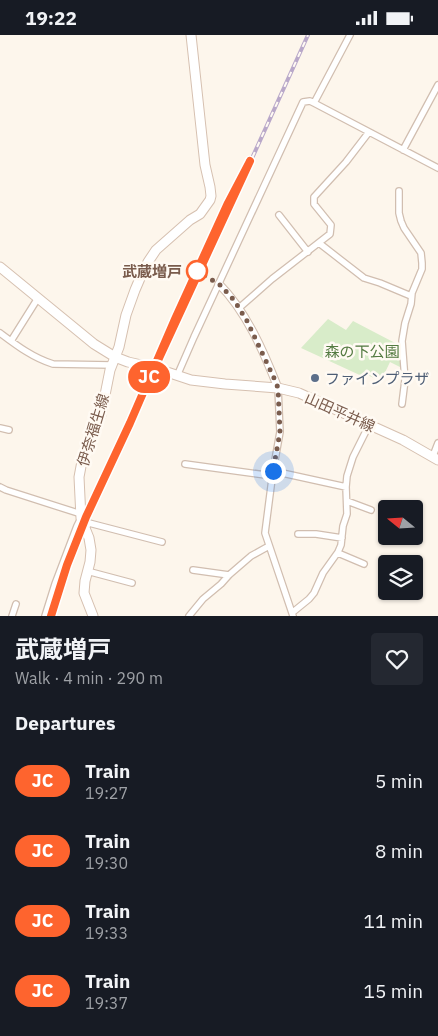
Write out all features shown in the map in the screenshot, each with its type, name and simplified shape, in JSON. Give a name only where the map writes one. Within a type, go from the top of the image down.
[{"type":"main road","name":"伊奈福生線","points":[[93,616],[84,593],[84,581],[91,550],[86,527],[81,516],[79,477],[83,456],[104,406],[106,388],[134,290],[156,249],[202,212],[211,196],[205,165],[191,35]]},
{"type":"main road","name":"山田平井線","points":[[0,267],[113,361],[128,362],[206,382],[278,388],[299,393],[403,440],[435,458]]},
{"type":"street","points":[[314,103],[350,35]]},
{"type":"street","points":[[403,150],[438,85]]},
{"type":"street","points":[[178,376],[194,337],[303,102],[310,101],[438,168]]},
{"type":"street","points":[[239,308],[272,279],[330,234],[331,225],[314,204],[314,197],[346,162],[369,132]]},
{"type":"street","points":[[398,191],[398,213],[404,228],[421,253],[422,263],[422,269],[411,296],[402,341],[405,380],[402,404]]},
{"type":"street","points":[[279,215],[308,252]]},
{"type":"street","points":[[319,243],[364,278],[411,296]]},
{"type":"street","points":[[219,284],[239,308],[260,347],[278,388],[280,432],[265,533],[293,614],[310,599],[323,573],[338,553],[347,515],[347,476],[353,457],[369,425]]},
{"type":"street","points":[[11,341],[38,299]]},
{"type":"street","points":[[0,333],[38,358],[53,364],[113,361]]},
{"type":"street","points":[[0,428],[9,431]]},
{"type":"street","points":[[435,458],[438,443]]},
{"type":"street","points":[[184,464],[273,474],[346,487]]},
{"type":"street","points":[[0,487],[81,516],[45,616]]},
{"type":"street","points":[[347,501],[372,510]]},
{"type":"street","points":[[86,527],[89,523],[162,542]]},
{"type":"street","points":[[298,534],[342,538]]},
{"type":"street","points":[[190,616],[202,599],[229,575],[251,557],[269,546]]},
{"type":"street","points":[[338,553],[364,563]]},
{"type":"street","points":[[193,570],[229,575]]},
{"type":"street","points":[[87,571],[132,583]]},
{"type":"street","points":[[12,616],[16,604]]},
{"type":"green space","name":"森の下公園","points":[[328,319],[346,330],[353,321],[399,345],[402,368],[390,362],[381,381],[365,374],[364,377],[301,348]]},
{"type":"railway","points":[[248,167],[308,35]]},
{"type":"railway","points":[[51,616],[67,566],[84,523],[203,258],[250,161]]},
{"type":"train","name":"JC","points":[[51,616],[67,565],[86,517],[228,203],[250,161],[148,382]]},
{"type":"place","name":"武蔵増戸","points":[[197,271]]},
{"type":"place","name":"ファインプラザ","points":[[315,378]]},
{"type":"route","points":[[197,271],[219,284],[234,300],[260,347],[278,388],[280,432],[273,471]]}]
